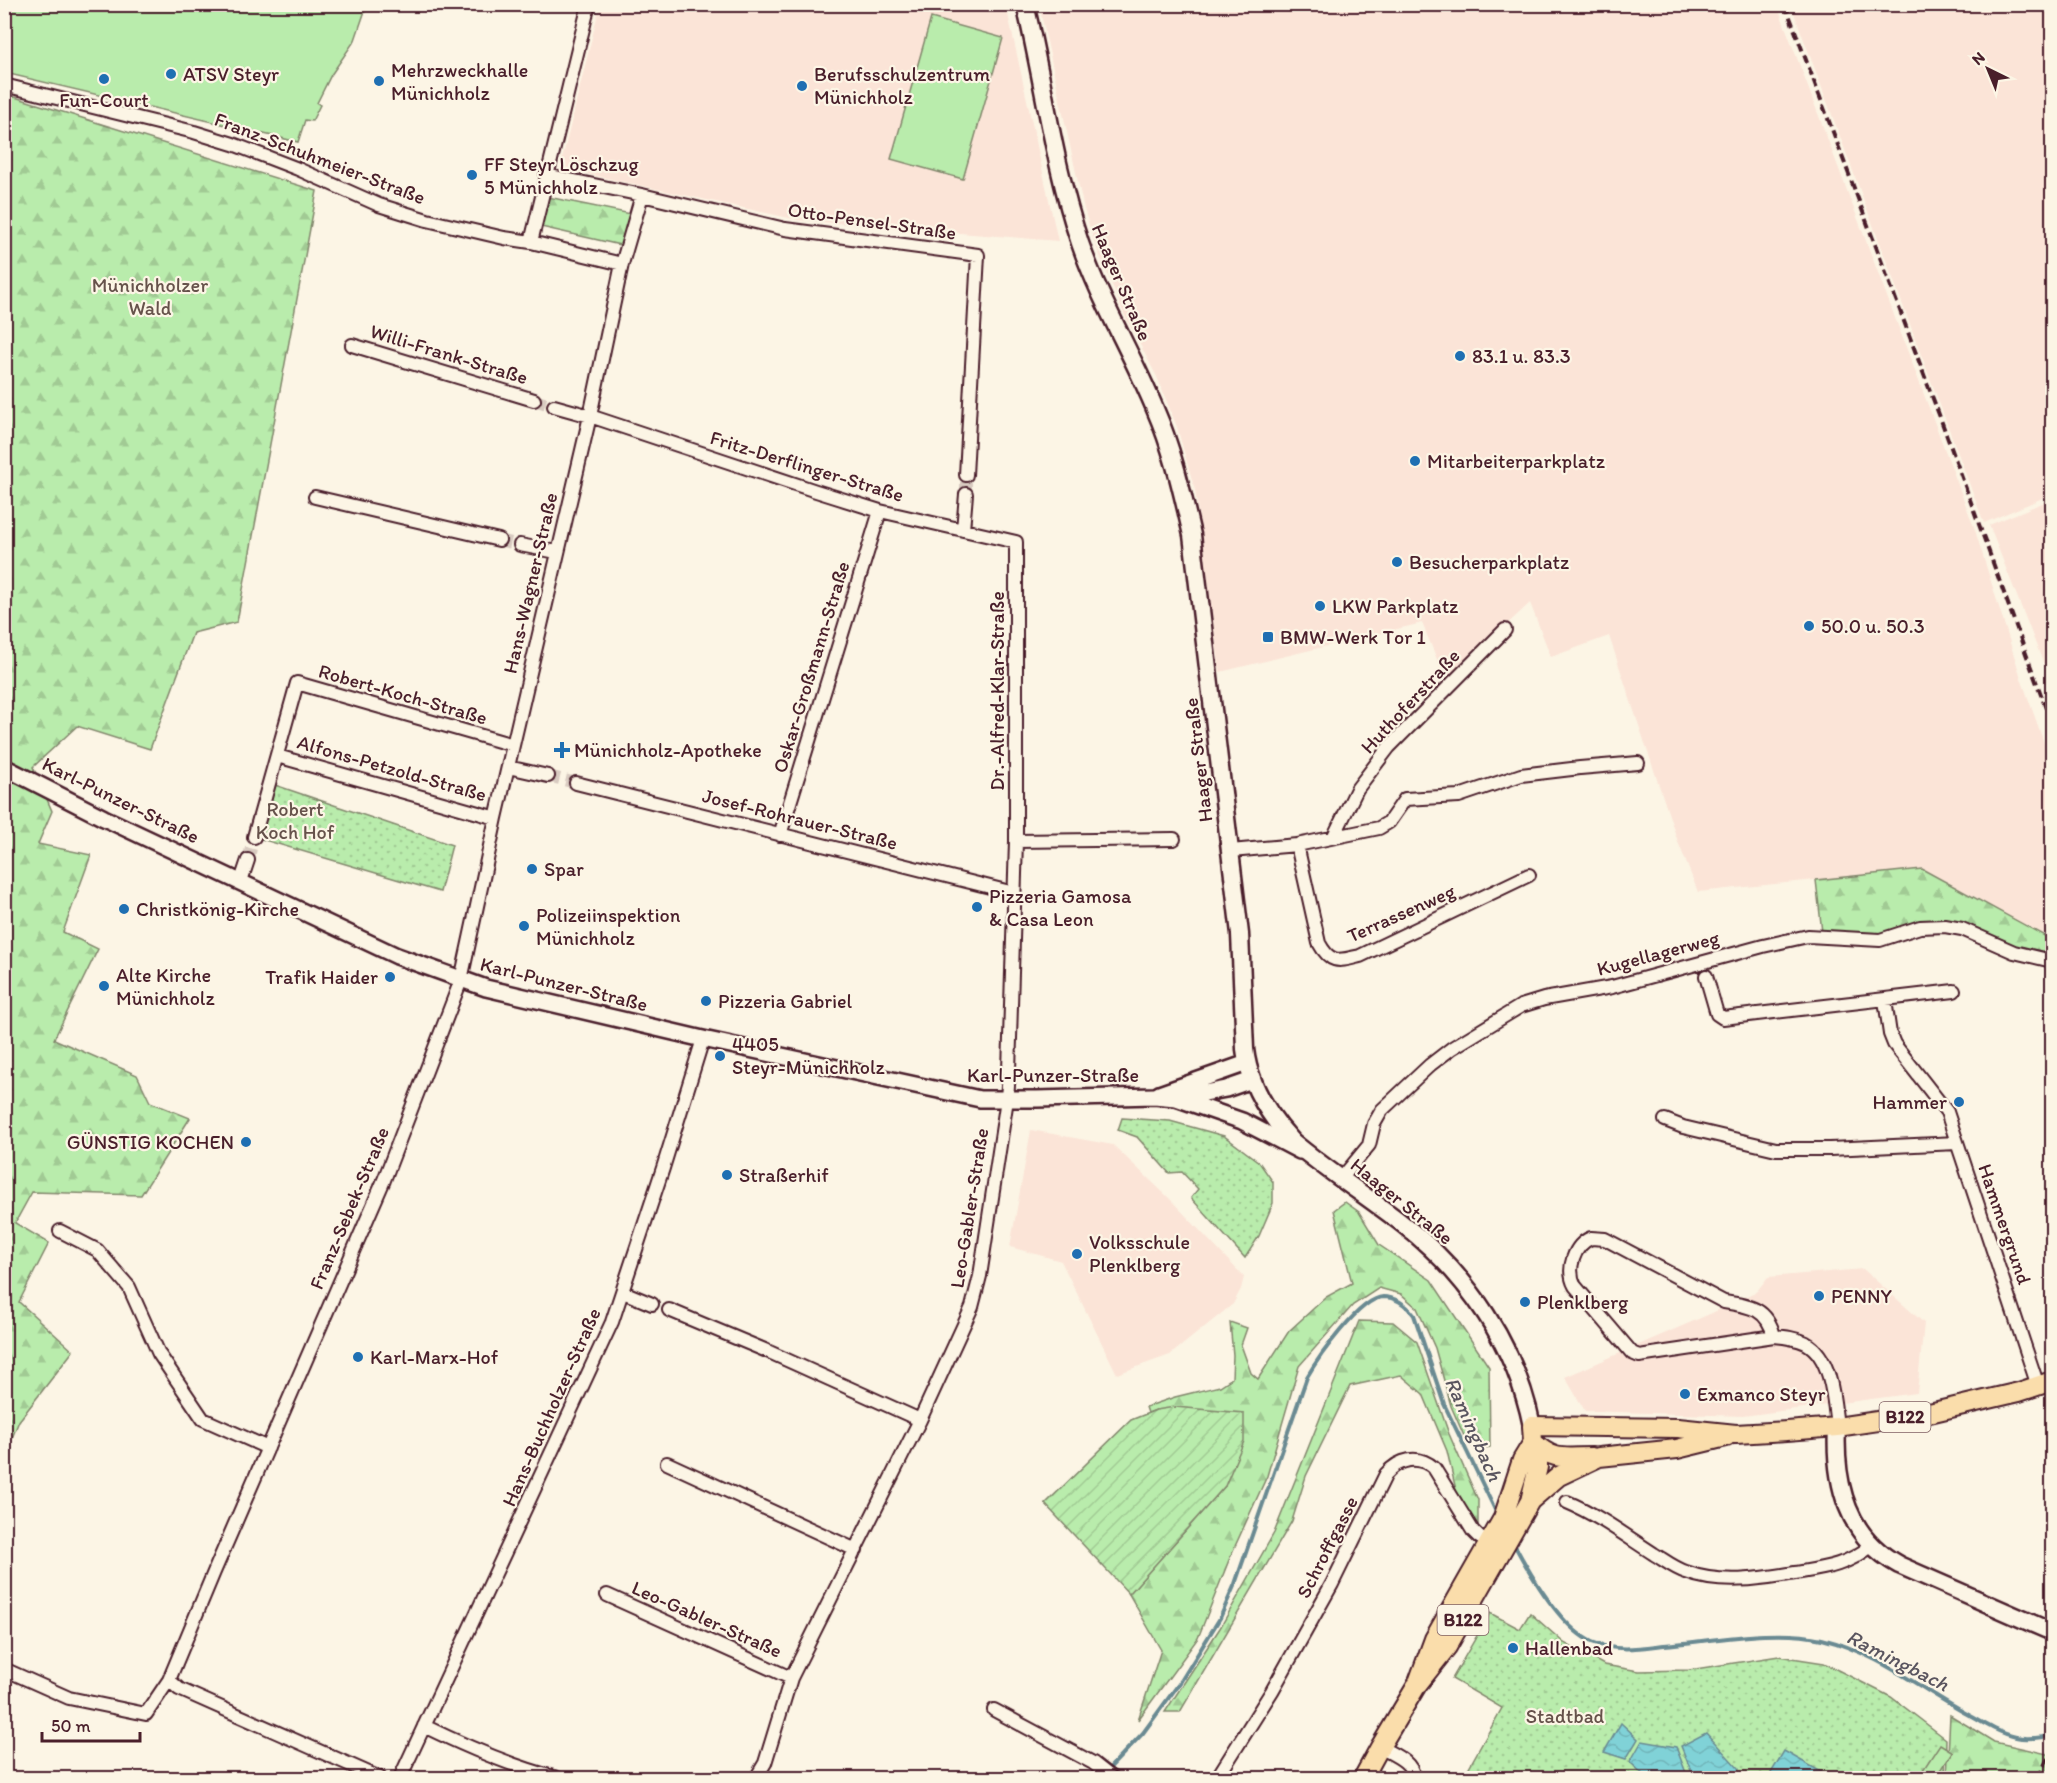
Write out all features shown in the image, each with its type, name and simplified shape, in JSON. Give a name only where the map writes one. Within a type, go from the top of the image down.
[{"type":"main road","name":"Haager Straße","points":[[1025,4],[1055,144],[1080,242],[1102,297],[1155,407],[1168,440],[1192,535],[1240,934],[1246,1063],[1252,1080],[1265,1106],[1279,1126],[1310,1156],[1429,1246],[1472,1293],[1493,1325],[1516,1371],[1527,1403],[1532,1434]]},
{"type":"main road","name":"B122","points":[[1363,1779],[1417,1685],[1444,1652],[1494,1544],[1532,1434],[1678,1428],[1737,1434],[1837,1427],[1925,1414],[2045,1383]]},
{"type":"main road","points":[[1837,1427],[1838,1463],[1846,1503],[1853,1521],[1871,1546],[1883,1557],[1899,1565],[2052,1632]]},
{"type":"main road","points":[[1532,1434],[1545,1453],[1552,1456],[1599,1457]]},
{"type":"main road","points":[[1530,1501],[1538,1467],[1532,1434]]},
{"type":"main road","name":"B122","points":[[1494,1544],[1530,1501],[1559,1476],[1599,1457],[1677,1449],[1737,1434]]},
{"type":"street","points":[[531,242],[589,4]]},
{"type":"street","name":"Franz-Schuhmeier-Straße","points":[[4,85],[194,132],[298,169],[379,205],[427,220],[622,264]]},
{"type":"street","name":"Otto-Pensel-Straße","points":[[546,175],[785,229],[978,255],[966,475]]},
{"type":"street","name":"Hans-Wagner-Straße","points":[[461,980],[496,818],[590,416],[622,264],[642,195]]},
{"type":"street","name":"Willi-Frank-Straße","points":[[352,345],[534,400]]},
{"type":"street","points":[[554,406],[590,416]]},
{"type":"street","name":"Fritz-Derflinger-Straße","points":[[590,416],[880,511],[1016,542]]},
{"type":"street","points":[[963,530],[966,494]]},
{"type":"street","points":[[315,497],[499,540]]},
{"type":"street","name":"Oskar-Großmann-Straße","points":[[780,835],[880,511]]},
{"type":"street","name":"Dr.-Alfred-Klar-Straße","points":[[1007,1099],[1016,841],[1016,542]]},
{"type":"street","points":[[520,545],[557,552]]},
{"type":"street","name":"Huthoferstraße","points":[[1334,836],[1357,789],[1389,747],[1505,630]]},
{"type":"street","name":"Robert-Koch-Straße","points":[[254,837],[297,683],[513,745]]},
{"type":"street","name":"Alfons-Petzold-Straße","points":[[277,756],[496,818]]},
{"type":"street","points":[[1230,851],[1297,845],[1379,828],[1389,822],[1405,799],[1459,796],[1521,775],[1638,763]]},
{"type":"street","name":"Karl-Punzer-Straße","points":[[4,766],[104,818],[397,956],[486,988],[703,1039],[980,1099],[1155,1096],[1176,1098],[1242,1121],[1310,1156]]},
{"type":"street","points":[[508,766],[548,776]]},
{"type":"street","name":"Josef-Rohrauer-Straße","points":[[576,783],[1014,893]]},
{"type":"street","points":[[1016,841],[1174,839]]},
{"type":"street","name":"Terrassenweg","points":[[1297,845],[1319,943],[1326,955],[1339,961],[1360,956],[1529,875]]},
{"type":"street","points":[[241,881],[248,860]]},
{"type":"street","name":"Kugellagerweg","points":[[1341,1179],[1369,1145],[1374,1124],[1382,1110],[1430,1065],[1452,1048],[1521,1006],[1544,999],[1612,987],[1808,936],[1880,940],[1920,927],[1945,926],[1962,929],[2014,952],[2052,961]]},
{"type":"street","points":[[1706,976],[1717,1014],[1723,1018],[1954,991]]},
{"type":"street","name":"Franz-Sebek-Straße","points":[[4,1669],[69,1698],[146,1714],[169,1680],[384,1180],[461,980]]},
{"type":"street","name":"Hammergrund","points":[[1885,1000],[1890,1034],[1894,1044],[1947,1112],[2045,1383]]},
{"type":"street","name":"Hans-Buchholzer-Straße","points":[[400,1779],[612,1322],[703,1039]]},
{"type":"street","name":"Karl-Punzer-Straße","points":[[1155,1096],[1246,1063]]},
{"type":"street","name":"Karl-Punzer-Straße","points":[[1176,1098],[1226,1089],[1252,1080]]},
{"type":"street","name":"Leo-Gabler-Straße","points":[[756,1779],[765,1763],[790,1678],[920,1420],[972,1307],[980,1276],[1007,1099]]},
{"type":"street","points":[[1665,1120],[1683,1127],[1776,1149],[1957,1143]]},
{"type":"street","points":[[60,1231],[97,1250],[129,1287],[159,1354],[203,1419],[268,1448]]},
{"type":"street","points":[[1774,1336],[1771,1325],[1764,1314],[1743,1305],[1724,1302],[1605,1239],[1591,1238],[1578,1246],[1573,1259],[1571,1275],[1575,1286],[1635,1355],[1774,1336],[1791,1338],[1809,1344],[1823,1362],[1832,1384],[1837,1427]]},
{"type":"street","points":[[623,1292],[652,1304]]},
{"type":"street","points":[[669,1310],[920,1420]]},
{"type":"street","name":"Schroffgasse","points":[[1217,1779],[1272,1691],[1332,1584],[1386,1474],[1393,1465],[1405,1460],[1419,1460],[1428,1463],[1434,1468],[1473,1531],[1494,1544]]},
{"type":"street","points":[[667,1463],[856,1550]]},
{"type":"street","points":[[1567,1502],[1596,1517],[1674,1566],[1696,1576],[1741,1580],[1777,1576],[1842,1564],[1854,1559],[1871,1546]]},
{"type":"street","name":"Leo-Gabler-Straße","points":[[607,1595],[790,1678]]},
{"type":"street","points":[[169,1680],[178,1689],[380,1779]]},
{"type":"street","points":[[993,1710],[1093,1763],[1112,1779]]},
{"type":"street","points":[[424,1726],[468,1748],[557,1779]]},
{"type":"street","points":[[1380,1747],[1407,1762],[1413,1770],[1414,1779]]},
{"type":"shaded area","name":"Berufsschulzentrum Münichholz","points":[[600,5],[1006,5],[1058,241],[798,220],[560,168]]},
{"type":"shaded area","points":[[1039,5],[1777,5],[1974,527],[2022,681],[2052,765],[2052,940],[1922,869],[1698,892],[1678,842],[1609,636],[1551,657],[1530,603],[1446,681],[1422,623],[1220,672],[1195,490],[1177,427],[1157,377],[1124,314],[1094,241],[1084,209]]},
{"type":"shaded area","points":[[1791,5],[2052,5],[2052,494],[1984,523]]},
{"type":"shaded area","points":[[2052,499],[2052,685],[1989,525]]},
{"type":"shaded area","points":[[1031,1130],[1113,1145],[1169,1198],[1244,1277],[1233,1304],[1170,1355],[1117,1374],[1061,1261],[1010,1247]]},
{"type":"shaded area","points":[[1863,1269],[1924,1323],[1917,1393],[1743,1416],[1585,1411],[1565,1377],[1757,1291],[1768,1277]]},
{"type":"green space","name":"ATSV Steyr","points":[[4,5],[367,5],[355,40],[331,75],[317,103],[320,105],[312,121],[305,120],[298,142],[5,73]]},
{"type":"green space","points":[[931,18],[1003,38],[963,179],[891,159]]},
{"type":"green space","name":"Münichholzer Wald","points":[[5,94],[317,191],[237,622],[193,633],[150,749],[77,726],[33,767],[52,811],[38,844],[91,855],[63,932],[98,949],[54,1039],[137,1075],[150,1102],[190,1118],[141,1195],[32,1192],[15,1223],[49,1243],[19,1302],[73,1351],[19,1421],[5,1455]]},
{"type":"green space","points":[[548,197],[636,215],[629,247],[541,227]]},
{"type":"green space","name":"Robert Koch Hof","points":[[269,783],[452,845],[440,892],[261,839]]},
{"type":"green space","points":[[1922,869],[2052,940],[2052,956],[2020,950],[1967,925],[1876,935],[1822,932],[1816,880]]},
{"type":"green space","points":[[1122,1118],[1170,1121],[1224,1136],[1259,1162],[1273,1182],[1273,1203],[1259,1236],[1245,1258],[1191,1198],[1198,1189],[1182,1172],[1169,1173],[1137,1137],[1118,1130]]},
{"type":"green space","points":[[1345,1202],[1359,1212],[1379,1245],[1431,1280],[1489,1367],[1490,1447],[1475,1449],[1465,1438],[1451,1406],[1435,1348],[1417,1308],[1401,1294],[1379,1288],[1353,1305],[1299,1366],[1267,1476],[1231,1555],[1198,1638],[1138,1720],[1161,1650],[1129,1594],[1225,1486],[1156,1410],[1148,1413],[1146,1407],[1220,1386],[1232,1378],[1233,1355],[1230,1322],[1247,1328],[1241,1345],[1251,1373],[1258,1379],[1289,1331],[1326,1297],[1352,1283],[1334,1210]]},
{"type":"green space","points":[[1359,1321],[1393,1322],[1417,1342],[1449,1434],[1478,1500],[1478,1529],[1458,1499],[1447,1451],[1423,1394],[1401,1375],[1350,1386],[1306,1476],[1292,1521],[1180,1712],[1165,1712],[1220,1628],[1274,1533]]},
{"type":"green space","points":[[1175,1407],[1244,1413],[1244,1441],[1225,1486],[1129,1594],[1045,1504],[1131,1420],[1156,1410]]},
{"type":"green space","name":"Stadtbad","points":[[1490,1613],[1520,1629],[1530,1613],[1564,1643],[1604,1665],[1639,1671],[1689,1670],[1779,1656],[1824,1663],[1891,1697],[1946,1739],[1945,1778],[1463,1778],[1502,1708],[1452,1679]]},
{"type":"green space","points":[[1950,1715],[1994,1742],[2052,1755],[2052,1778],[1947,1778]]},
{"type":"green space","points":[[1940,1744],[1953,1752],[1936,1778],[1930,1778],[1921,1773]]},
{"type":"water","points":[[1621,1723],[1638,1739],[1626,1759],[1604,1752]]},
{"type":"water","points":[[1706,1733],[1739,1769],[1734,1778],[1694,1778],[1681,1746]]},
{"type":"water","points":[[1642,1741],[1676,1747],[1688,1778],[1647,1778],[1630,1762]]},
{"type":"water","points":[[1784,1751],[1832,1778],[1768,1778]]},
{"type":"waterway","name":"Ramingbach","points":[[1100,1778],[1143,1733],[1181,1681],[1220,1618],[1235,1584],[1307,1377],[1340,1330],[1363,1307],[1374,1300],[1383,1297],[1397,1300],[1414,1315],[1444,1404],[1497,1514]]},
{"type":"waterway","name":"Ramingbach","points":[[1514,1544],[1558,1613],[1580,1635],[1592,1642],[1609,1647],[1636,1648],[1764,1635],[1822,1639],[1842,1645],[1879,1662],[2003,1733],[2025,1738],[2052,1736]]},
{"type":"tunnel","points":[[534,400],[554,406]]},
{"type":"tunnel","points":[[966,475],[966,494]]},
{"type":"tunnel","points":[[499,540],[520,545]]},
{"type":"tunnel","points":[[548,776],[576,783]]},
{"type":"tunnel","points":[[248,860],[254,837]]},
{"type":"railway","points":[[1785,4],[1941,420],[2052,725]]},
{"type":"railway","points":[[2038,1778],[2052,1750]]},
{"type":"place","name":"ATSV Steyr","points":[[171,74]]},
{"type":"place","name":"Fun-Court","points":[[104,79]]},
{"type":"place","name":"Mehrzweckhalle Münichholz","points":[[379,81]]},
{"type":"place","name":"Berufsschulzentrum Münichholz","points":[[802,86]]},
{"type":"place","name":"FF Steyr Löschzug 5 Münichholz","points":[[472,175]]},
{"type":"place","name":"83.1 u. 83.3","points":[[1460,356]]},
{"type":"place","name":"Mitarbeiterparkplatz","points":[[1415,461]]},
{"type":"place","name":"Besucherparkplatz","points":[[1397,562]]},
{"type":"place","name":"LKW Parkplatz","points":[[1320,606]]},
{"type":"place","name":"50.0 u. 50.3","points":[[1809,626]]},
{"type":"place","name":"BMW-Werk Tor 1","points":[[1268,637]]},
{"type":"place","name":"Münichholz-Apotheke","points":[[562,750]]},
{"type":"place","name":"Spar","points":[[532,869]]},
{"type":"place","name":"Pizzeria Gamosa & Casa Leon","points":[[977,907]]},
{"type":"place","name":"Christkönig-Kirche","points":[[124,909]]},
{"type":"place","name":"Polizeiinspektion Münichholz","points":[[524,926]]},
{"type":"place","name":"Trafik Haider","points":[[390,977]]},
{"type":"place","name":"Alte Kirche Münichholz","points":[[104,986]]},
{"type":"place","name":"Pizzeria Gabriel","points":[[706,1001]]},
{"type":"place","name":"4405 Steyr-Münichholz","points":[[720,1056]]},
{"type":"place","name":"Hammer","points":[[1959,1102]]},
{"type":"place","name":"GÜNSTIG KOCHEN","points":[[246,1142]]},
{"type":"place","name":"Straßerhif","points":[[727,1175]]},
{"type":"place","name":"Volksschule Plenklberg","points":[[1077,1254]]},
{"type":"place","name":"PENNY","points":[[1819,1296]]},
{"type":"place","name":"Plenklberg","points":[[1525,1302]]},
{"type":"place","name":"Karl-Marx-Hof","points":[[358,1357]]},
{"type":"place","name":"Exmanco Steyr","points":[[1685,1394]]},
{"type":"place","name":"Hallenbad","points":[[1513,1648]]}]
